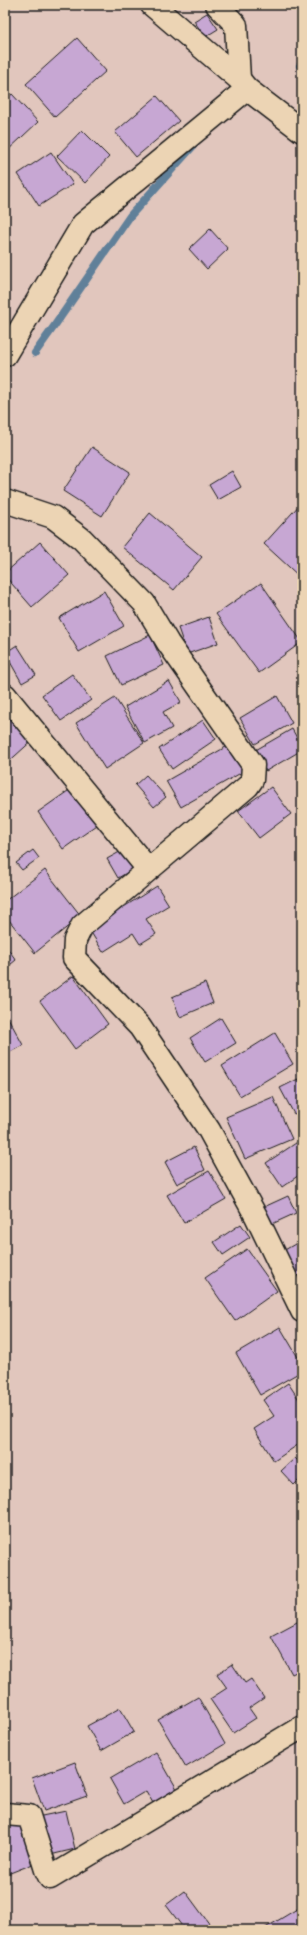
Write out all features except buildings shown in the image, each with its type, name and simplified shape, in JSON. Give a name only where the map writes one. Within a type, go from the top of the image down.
[{"type":"street","points":[[152,5],[243,84],[302,131]]},
{"type":"street","points":[[217,5],[234,15],[243,84]]},
{"type":"street","points":[[5,355],[83,224],[243,84]]},
{"type":"street","points":[[5,501],[53,518],[82,539],[144,603],[168,643],[253,765],[252,780],[248,786],[82,926],[75,940],[74,958],[140,1027],[209,1130],[256,1216],[302,1311]]},
{"type":"street","points":[[5,695],[148,869]]},
{"type":"street","points":[[5,1814],[29,1816],[46,1870],[50,1878],[302,1727]]},
{"type":"waterway","points":[[35,353],[130,216],[193,146]]}]
